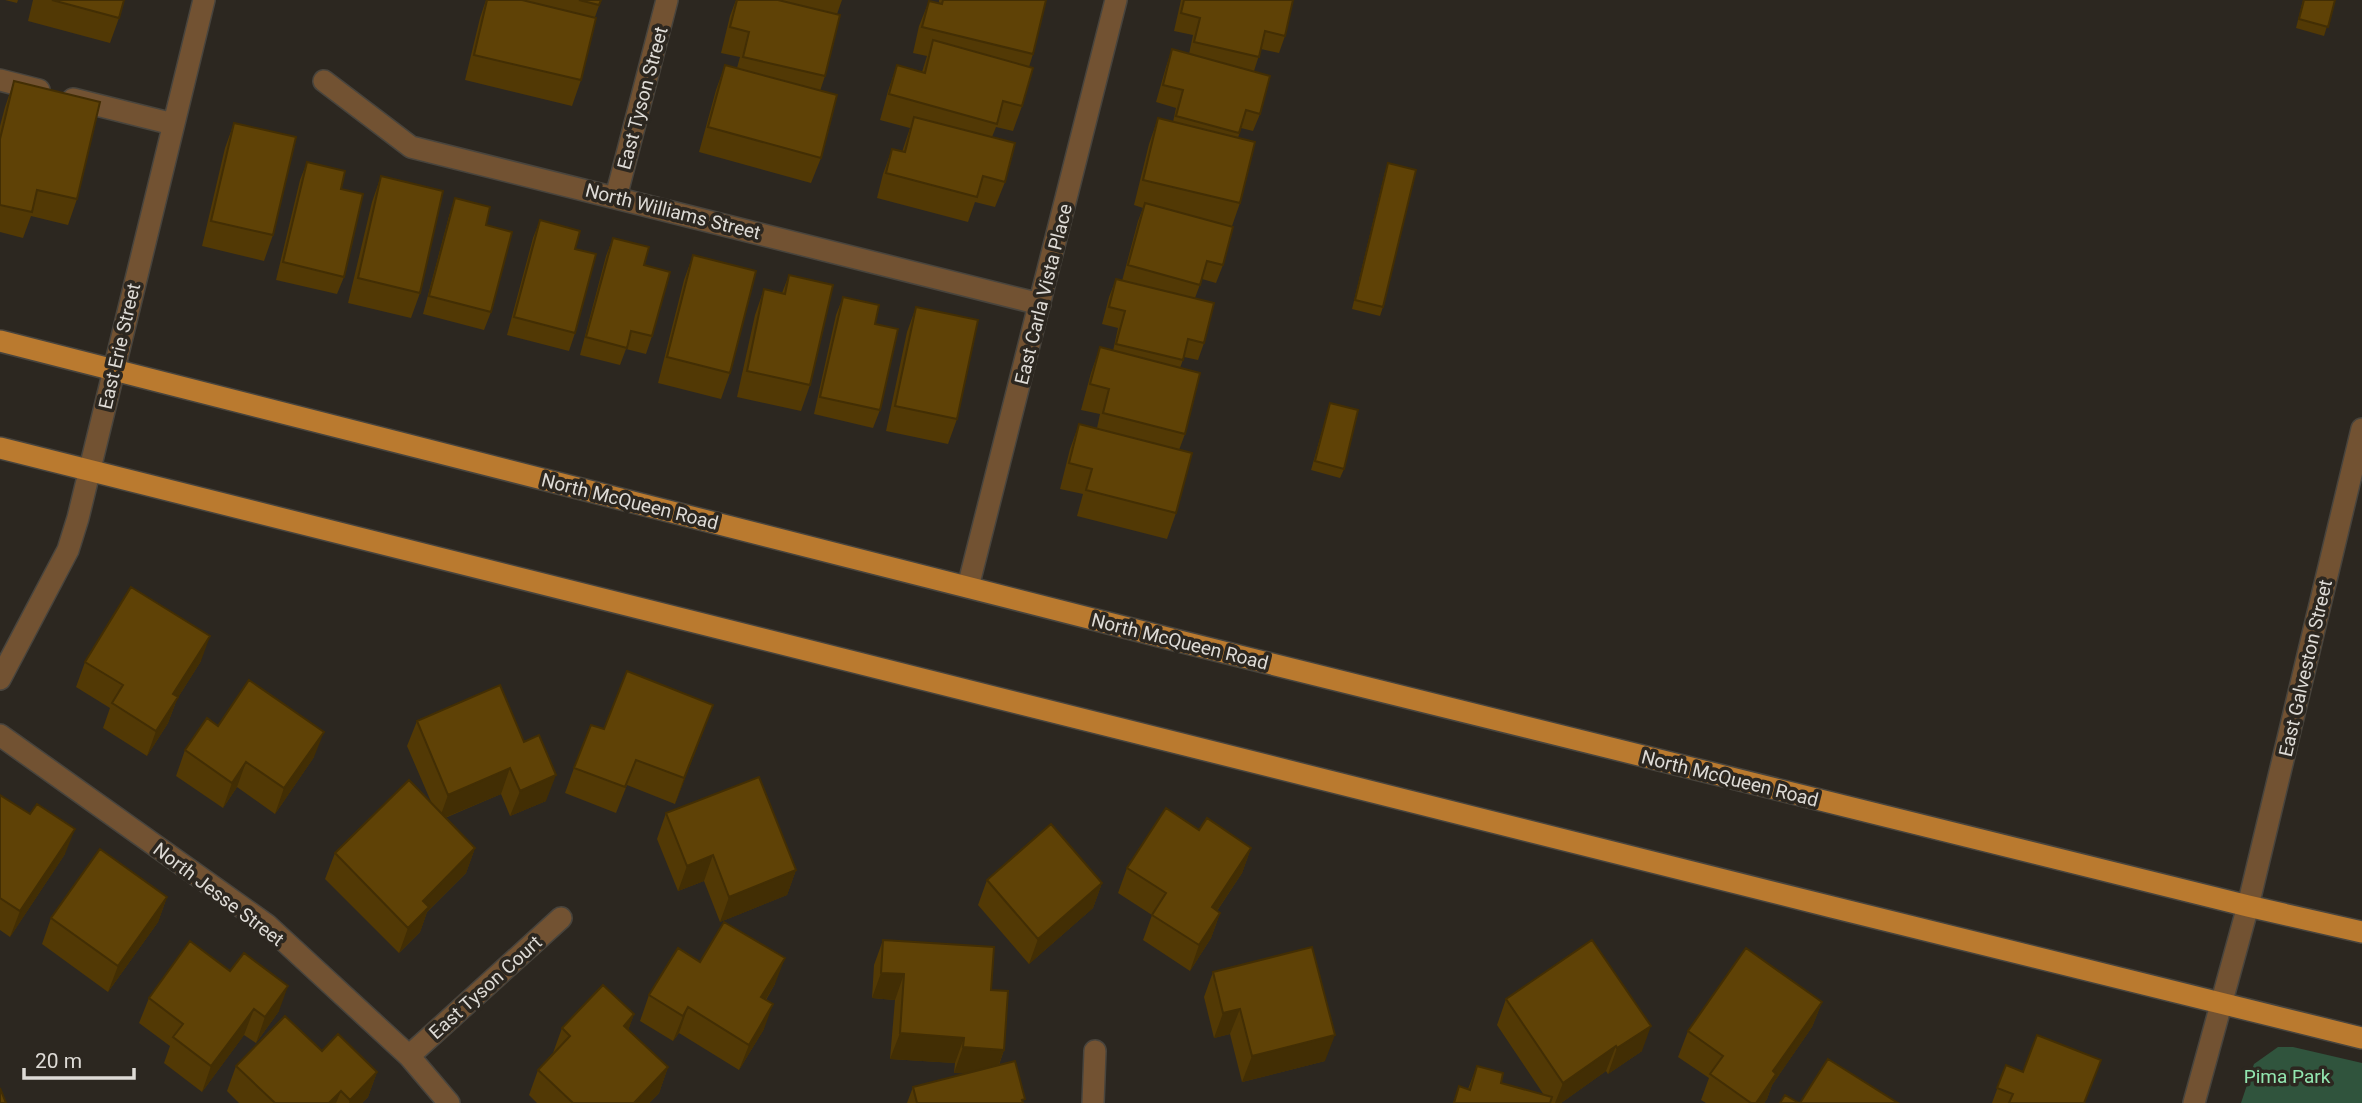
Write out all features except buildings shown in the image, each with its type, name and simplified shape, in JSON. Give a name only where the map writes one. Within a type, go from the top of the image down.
[{"type":"main road","name":"North McQueen Road","points":[[0,341],[968,587],[2248,906],[2362,932]]},
{"type":"main road","points":[[0,448],[2362,1038]]},
{"type":"street","name":"East Erie Street","points":[[0,679],[68,550],[90,470],[204,0]]},
{"type":"street","name":"East Tyson Street","points":[[616,197],[667,0]]},
{"type":"street","name":"East Carla Vista Place","points":[[968,587],[1116,0]]},
{"type":"street","points":[[0,80],[173,124]]},
{"type":"street","name":"North Williams Street","points":[[324,81],[411,147],[1040,304]]},
{"type":"street","name":"East Galveston Street","points":[[2194,1103],[2248,906],[2362,429]]},
{"type":"street","name":"North Jesse Street","points":[[0,735],[267,925],[409,1056],[449,1103]]},
{"type":"street","name":"East Tyson Court","points":[[409,1056],[561,918]]},
{"type":"street","points":[[1093,1103],[1095,1051]]},
{"type":"green space","name":"Pima Park","points":[[2278,1047],[2293,1047],[2362,1063],[2362,1103],[2241,1103],[2254,1064]]}]
